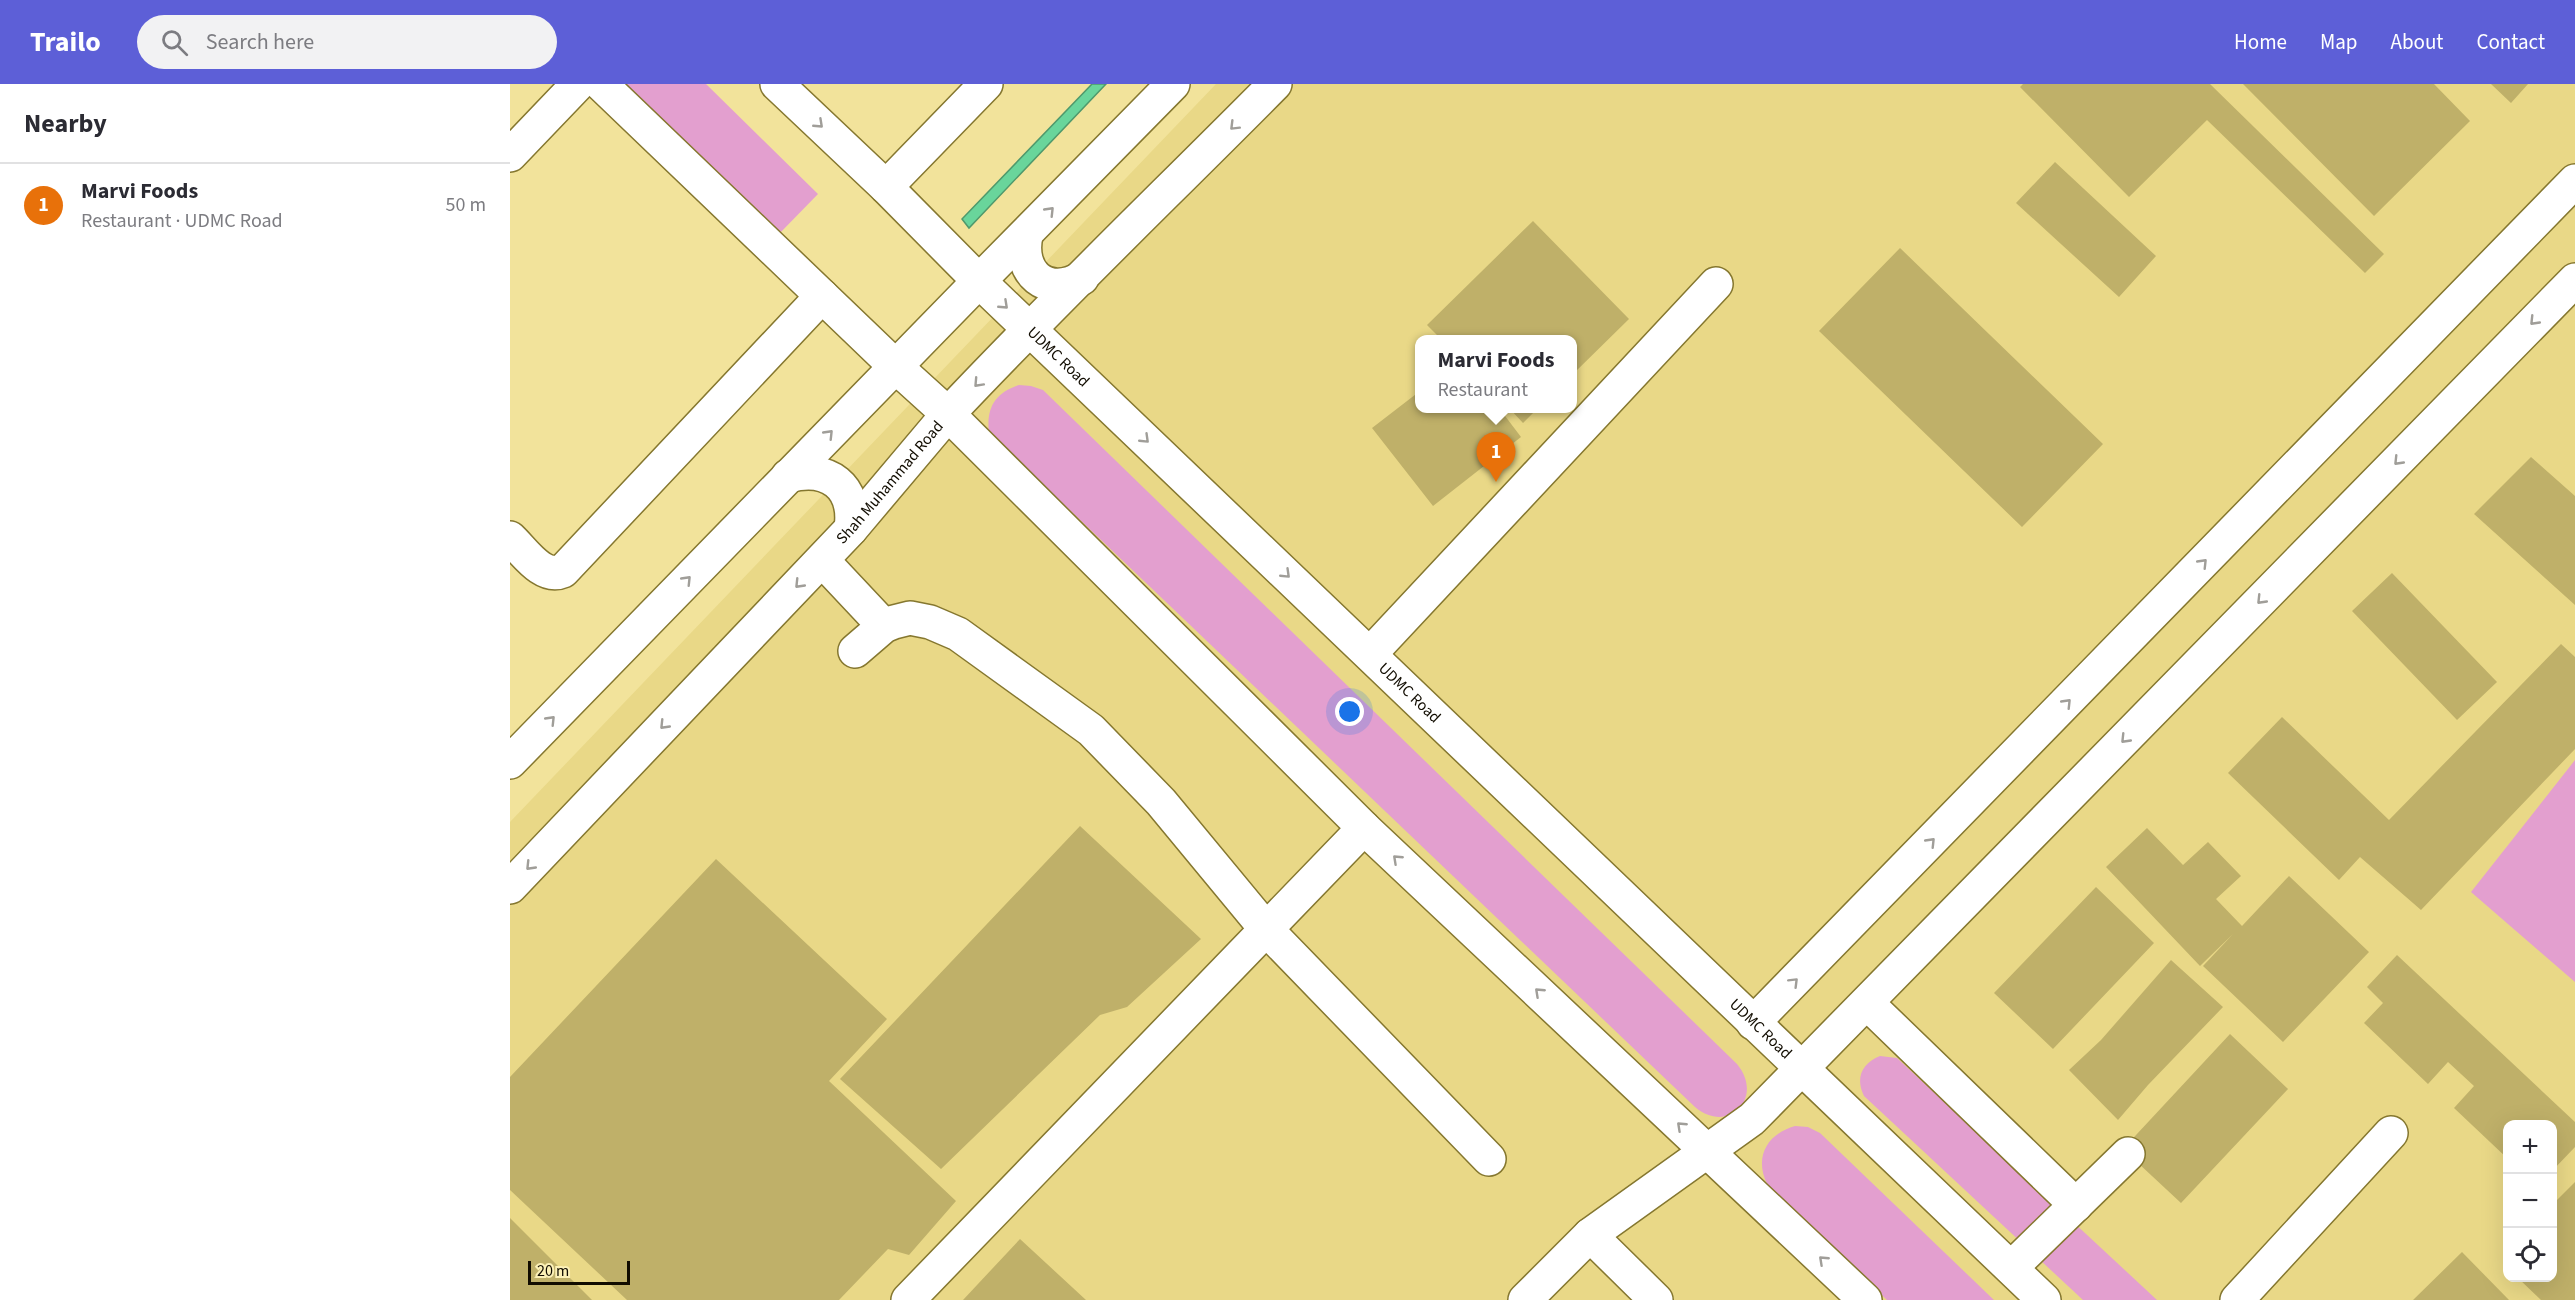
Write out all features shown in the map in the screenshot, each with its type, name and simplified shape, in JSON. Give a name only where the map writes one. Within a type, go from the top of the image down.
[{"type":"street","points":[[510,155],[578,84]]},
{"type":"street","points":[[602,84],[895,366],[948,414],[1364,828],[1865,1300]]},
{"type":"street","name":"UDMC Road","points":[[777,84],[886,187],[979,282],[2044,1300]]},
{"type":"street","points":[[886,187],[986,84]]},
{"type":"street","points":[[510,762],[1173,84]]},
{"type":"street","name":"Shah Muhammad Road","points":[[510,887],[851,529],[948,414],[1029,328],[1082,278],[1275,84]]},
{"type":"street","points":[[1753,1023],[2575,181]]},
{"type":"street","points":[[1026,235],[1024,257],[1028,268],[1036,277],[1047,284],[1059,286],[1071,284],[1082,278]]},
{"type":"street","points":[[1525,1300],[1590,1235],[1752,1119],[2575,280]]},
{"type":"street","points":[[1370,654],[1716,284]]},
{"type":"street","points":[[510,538],[545,572],[556,574],[563,571],[822,296]]},
{"type":"street","points":[[788,476],[802,472],[817,472],[831,477],[842,487],[850,500],[853,514],[851,529]]},
{"type":"street","points":[[822,560],[884,626]]},
{"type":"street","points":[[855,651],[884,626],[910,618],[930,622],[958,634],[1091,730],[1161,802],[1266,929],[1489,1159]]},
{"type":"street","points":[[908,1300],[1364,828]]},
{"type":"street","points":[[1867,1003],[2076,1205]]},
{"type":"street","points":[[2237,1300],[2391,1133]]},
{"type":"street","points":[[2011,1268],[2128,1154]]},
{"type":"street","points":[[1590,1235],[1656,1300]]},
{"type":"shaded area","points":[[623,84],[706,84],[818,194],[778,235]]},
{"type":"shaded area","points":[[1092,84],[1106,84],[969,228],[962,219]]},
{"type":"shaded area","points":[[1216,84],[2575,84],[2575,1300],[510,1300],[510,822]]},
{"type":"shaded area","points":[[1019,385],[1043,390],[1737,1064],[1745,1077],[1747,1089],[1745,1100],[1739,1109],[1730,1115],[1719,1117],[1707,1115],[1695,1107],[989,433],[989,416],[994,403],[1004,392]]},
{"type":"shaded area","points":[[2575,760],[2575,982],[2471,892]]},
{"type":"shaded area","points":[[1880,1056],[1897,1058],[2157,1300],[2083,1300],[1864,1096],[1860,1083],[1862,1072],[1869,1063]]},
{"type":"shaded area","points":[[1795,1126],[1808,1127],[1820,1133],[1994,1300],[1887,1300],[1767,1184],[1762,1165],[1766,1148],[1777,1135]]},
{"type":"building","points":[[2023,84],[2210,84],[2384,254],[2365,273],[2207,120],[2129,197],[2020,87]]},
{"type":"building","points":[[2243,84],[2434,84],[2470,121],[2374,216]]},
{"type":"building","points":[[2491,84],[2528,84],[2511,103]]},
{"type":"building","points":[[2055,162],[2156,256],[2119,297],[2016,203]]},
{"type":"building","points":[[1533,221],[1629,319],[1577,370],[1577,335],[1437,335],[1427,325]]},
{"type":"building","points":[[1900,248],[2103,444],[2022,527],[1819,331]]},
{"type":"building","points":[[1415,395],[1415,413],[1503,413],[1521,437],[1433,506],[1372,428]]},
{"type":"building","points":[[1514,413],[1533,413],[1523,423]]},
{"type":"building","points":[[2531,457],[2575,496],[2575,605],[2474,514]]},
{"type":"building","points":[[2392,573],[2497,682],[2457,720],[2352,611]]},
{"type":"building","points":[[2561,644],[2575,657],[2575,749],[2421,910],[2360,857],[2339,880],[2228,773],[2282,717],[2389,820]]},
{"type":"building","points":[[1080,826],[1201,939],[1127,1007],[1100,1015],[941,1169],[840,1079]]},
{"type":"building","points":[[2147,828],[2183,865],[2208,842],[2241,876],[2216,899],[2242,926],[2289,876],[2369,952],[2283,1042],[2203,966],[2233,934],[2200,966],[2106,867]]},
{"type":"building","points":[[716,859],[887,1019],[829,1081],[956,1201],[909,1255],[888,1249],[839,1300],[627,1300],[510,1190],[510,1077]]},
{"type":"building","points":[[2096,887],[2154,943],[2053,1049],[1994,993]]},
{"type":"building","points":[[2397,955],[2575,1122],[2575,1147],[2557,1166],[2557,1120],[2503,1120],[2503,1154],[2454,1108],[2474,1086],[2448,1062],[2428,1084],[2364,1023],[2383,1003],[2367,987]]},
{"type":"building","points":[[2171,960],[2223,1007],[2148,1085],[2118,1120],[2069,1070],[2101,1040]]},
{"type":"building","points":[[2230,1034],[2288,1089],[2181,1203],[2123,1149]]},
{"type":"building","points":[[2575,1182],[2575,1300],[2541,1300],[2522,1282],[2557,1282],[2557,1200]]},
{"type":"building","points":[[510,1218],[592,1300],[510,1300]]},
{"type":"building","points":[[1020,1239],[1086,1300],[963,1300]]},
{"type":"building","points":[[2462,1252],[2509,1300],[2413,1300]]},
{"type":"place","name":"Marvi Foods","points":[[1496,482]]}]
